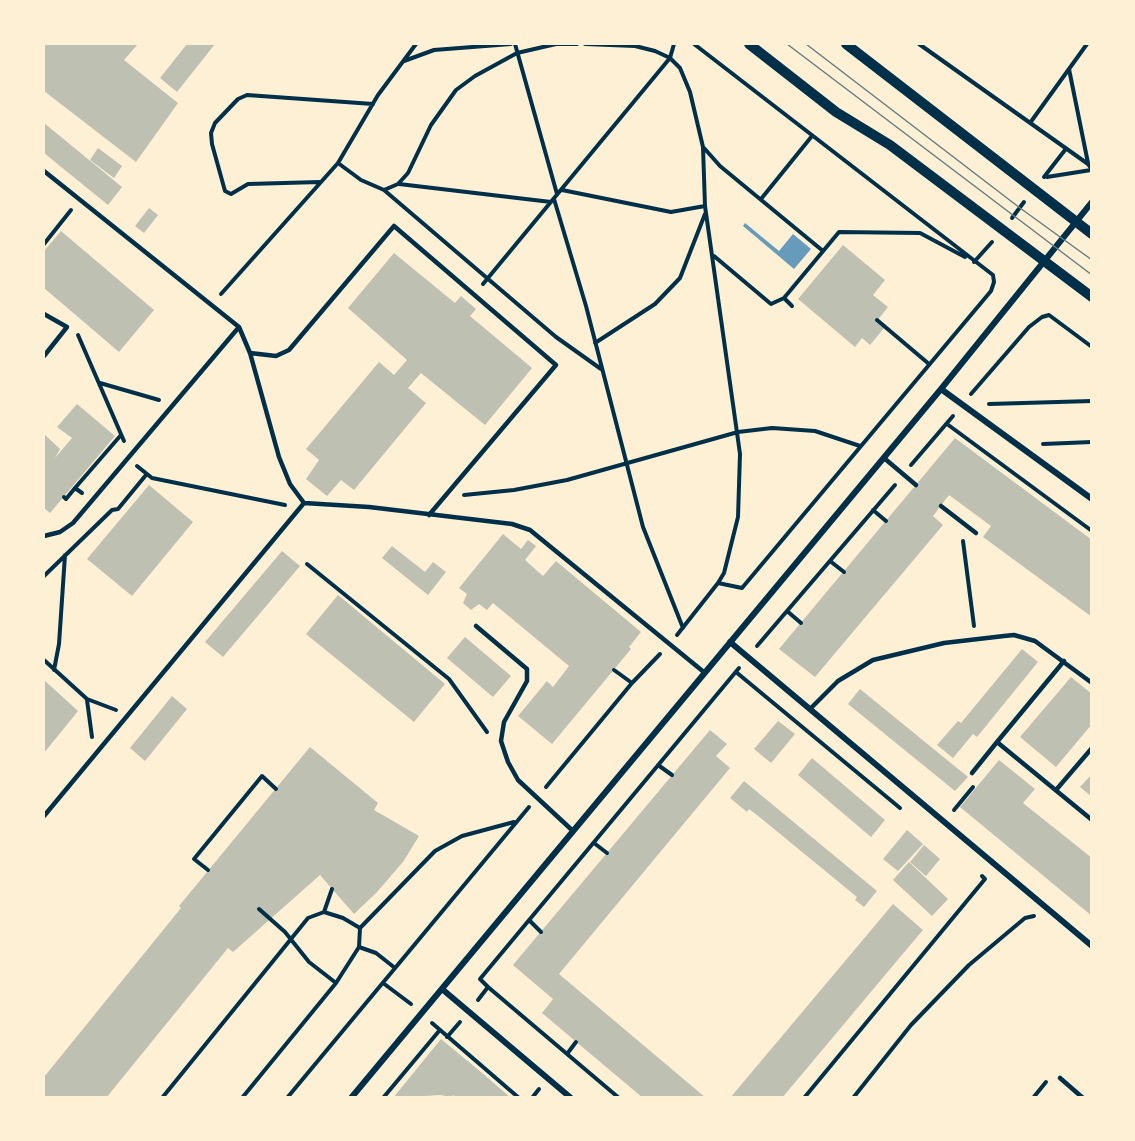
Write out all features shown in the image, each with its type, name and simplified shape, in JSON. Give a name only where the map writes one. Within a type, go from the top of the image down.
[{"type":"street","points":[[748,44],[836,112],[890,145],[1001,231],[1092,297]]},
{"type":"street","points":[[846,44],[1092,234]]},
{"type":"street","points":[[351,1098],[884,458],[1092,202]]},
{"type":"street","points":[[941,389],[1092,500]]},
{"type":"street","points":[[730,642],[1092,946]]},
{"type":"street","points":[[442,988],[571,1098]]},
{"type":"lane","points":[[44,171],[239,327],[250,353],[279,457],[290,484],[304,503],[512,524],[530,530],[705,673]]},
{"type":"lane","points":[[250,353],[276,356],[289,350],[394,226],[556,365],[429,515]]},
{"type":"lane","points":[[44,314],[67,327],[44,356]]},
{"type":"lane","points":[[44,536],[60,532],[73,523],[239,327]]},
{"type":"lane","points":[[884,458],[916,485]]},
{"type":"lane","points":[[44,816],[304,503]]},
{"type":"lane","points":[[940,506],[976,533]]},
{"type":"lane","points":[[476,626],[526,669],[527,681],[504,722],[501,741],[518,780],[573,831]]},
{"type":"lane","points":[[810,709],[844,676],[873,660],[976,639],[1014,635],[1048,649],[1092,683]]},
{"type":"lane","points":[[972,772],[1064,661]]},
{"type":"lane","points":[[997,742],[1092,820]]},
{"type":"lane","points":[[1056,790],[1092,748]]},
{"type":"lane","points":[[1060,1078],[1083,1098]]},
{"type":"path","points":[[211,305],[338,163],[373,104],[416,44]]},
{"type":"path","points":[[403,61],[434,50],[513,44],[626,464],[654,559],[683,627]]},
{"type":"path","points":[[384,190],[398,184],[408,172],[431,125],[456,90],[475,76],[517,53],[556,44],[577,44]]},
{"type":"path","points":[[287,1098],[515,822],[632,684],[669,645],[724,573],[738,517],[741,484],[738,432],[705,206],[703,147],[686,79],[670,58],[635,46],[585,44]]},
{"type":"path","points":[[474,294],[670,58],[674,44]]},
{"type":"path","points":[[694,44],[993,275],[994,282],[991,291],[742,588],[718,583]]},
{"type":"path","points":[[919,44],[1065,150],[1088,164]]},
{"type":"path","points":[[1030,123],[1087,44]]},
{"type":"path","points":[[1043,178],[1091,170],[1069,69]]},
{"type":"path","points":[[321,182],[248,184],[231,194],[225,191],[211,133],[215,123],[238,99],[246,95],[373,104]]},
{"type":"path","points":[[761,199],[812,136]]},
{"type":"path","points":[[703,147],[720,166],[823,251]]},
{"type":"path","points":[[976,263],[1065,150]]},
{"type":"path","points":[[338,163],[361,180],[384,190],[556,337],[602,370]]},
{"type":"path","points":[[398,184],[554,199]]},
{"type":"path","points":[[561,190],[671,212],[705,206]]},
{"type":"path","points":[[44,244],[79,200]]},
{"type":"path","points":[[595,343],[655,304],[680,278],[706,212]]},
{"type":"path","points":[[714,256],[771,304],[784,298],[839,232],[920,233],[976,263]]},
{"type":"path","points":[[784,298],[792,306]]},
{"type":"path","points":[[619,1098],[480,979],[748,657],[1029,327],[1042,317],[1049,315],[1092,347]]},
{"type":"path","points":[[877,320],[929,364]]},
{"type":"path","points":[[67,327],[74,328],[121,435],[146,475],[281,505],[304,503]]},
{"type":"path","points":[[99,382],[172,404]]},
{"type":"path","points":[[970,396],[976,400]]},
{"type":"path","points":[[982,405],[1092,401]]},
{"type":"path","points":[[947,424],[1092,531]]},
{"type":"path","points":[[449,492],[467,495],[514,490],[567,480],[738,432],[772,428],[797,428],[860,446]]},
{"type":"path","points":[[64,497],[66,499],[121,435]]},
{"type":"path","points":[[1041,444],[1092,442]]},
{"type":"path","points":[[44,576],[112,510],[118,509],[146,475]]},
{"type":"path","points":[[873,510],[886,521]]},
{"type":"path","points":[[960,520],[976,639]]},
{"type":"path","points":[[54,670],[59,644],[65,554]]},
{"type":"path","points":[[830,561],[844,572]]},
{"type":"path","points":[[307,564],[366,615],[449,679],[488,735]]},
{"type":"path","points":[[787,611],[801,623]]},
{"type":"path","points":[[418,661],[422,657]]},
{"type":"path","points":[[44,660],[87,699],[128,714]]},
{"type":"path","points":[[614,669],[632,684]]},
{"type":"path","points":[[736,672],[907,814]]},
{"type":"path","points":[[87,699],[94,754]]},
{"type":"path","points":[[658,765],[672,775]]},
{"type":"path","points":[[194,859],[262,776],[276,789]]},
{"type":"path","points":[[242,1098],[336,982],[359,947],[360,928],[435,850],[462,836],[515,822]]},
{"type":"path","points":[[594,843],[607,853]]},
{"type":"path","points":[[190,855],[208,870]]},
{"type":"path","points":[[804,1098],[985,879],[976,872]]},
{"type":"path","points":[[324,912],[332,889]]},
{"type":"path","points":[[259,909],[290,938],[309,962],[336,982]]},
{"type":"path","points":[[162,1098],[308,918],[324,912],[343,918],[360,928]]},
{"type":"path","points":[[853,1098],[911,1025],[969,965],[1025,918],[1034,916],[1042,923]]},
{"type":"path","points":[[529,920],[541,932]]},
{"type":"path","points":[[359,947],[376,953],[395,968]]},
{"type":"path","points":[[447,1037],[488,987]]},
{"type":"path","points":[[383,1098],[439,1030],[483,1070],[519,1098]]},
{"type":"path","points":[[567,1053],[576,1042]]},
{"type":"path","points":[[413,1061],[419,1066]]},
{"type":"path","points":[[1033,1098],[1049,1079],[1051,1081]]},
{"type":"water","points":[[745,223],[779,251],[793,234],[811,249],[794,269],[743,226]]},
{"type":"building","points":[[44,44],[138,44],[124,60],[178,103],[136,162],[44,91]]},
{"type":"building","points":[[187,44],[215,44],[177,92],[160,78]]},
{"type":"building","points":[[44,123],[122,187],[108,205],[44,153]]},
{"type":"building","points":[[98,148],[122,166],[114,178],[90,160]]},
{"type":"building","points":[[149,208],[158,215],[144,233],[135,226]]},
{"type":"building","points":[[61,231],[154,310],[119,352],[44,288],[44,251]]},
{"type":"building","points":[[843,245],[885,280],[873,295],[888,307],[876,322],[884,328],[870,345],[862,338],[855,347],[798,299]]},
{"type":"building","points":[[394,253],[455,303],[461,296],[476,309],[470,316],[532,368],[485,425],[421,373],[408,388],[426,403],[354,490],[341,480],[327,496],[306,479],[319,460],[306,449],[379,362],[394,375],[407,360],[348,308]]},
{"type":"building","points":[[77,404],[115,436],[50,513],[44,508],[44,434],[60,449],[55,458],[72,438],[57,427]]},
{"type":"building","points":[[955,438],[1092,540],[1092,617],[983,537],[991,526],[949,495],[933,516],[943,525],[815,677],[779,649]]},
{"type":"building","points":[[149,485],[193,522],[132,596],[87,559]]},
{"type":"building","points":[[503,534],[521,549],[528,540],[536,546],[525,560],[543,576],[556,561],[641,632],[629,647],[631,649],[552,744],[518,716],[547,681],[553,687],[569,666],[493,603],[487,610],[479,604],[471,610],[463,603],[467,594],[459,588]]},
{"type":"building","points":[[392,546],[425,572],[433,562],[446,572],[428,595],[382,558]]},
{"type":"building","points":[[282,551],[300,566],[223,657],[205,642]]},
{"type":"building","points":[[338,595],[445,684],[414,722],[306,634]]},
{"type":"building","points":[[465,637],[511,676],[493,697],[447,658]]},
{"type":"building","points":[[1022,649],[1038,662],[977,737],[973,734],[953,758],[937,745],[958,721],[961,723]]},
{"type":"building","points":[[1071,677],[1092,694],[1092,724],[1056,767],[1020,737]]},
{"type":"building","points":[[44,680],[78,711],[44,753]]},
{"type":"building","points":[[860,689],[968,777],[955,791],[848,704]]},
{"type":"building","points":[[172,696],[187,709],[145,761],[130,748]]},
{"type":"building","points":[[778,721],[795,734],[771,763],[754,749]]},
{"type":"building","points":[[710,730],[727,744],[716,756],[730,768],[559,974],[706,1098],[643,1098],[542,1013],[553,999],[513,965]]},
{"type":"building","points":[[310,747],[378,803],[374,810],[419,836],[403,862],[354,914],[320,875],[233,952],[228,948],[106,1098],[44,1098],[44,1077],[181,908],[179,906]]},
{"type":"building","points":[[812,758],[885,820],[871,837],[798,775]]},
{"type":"building","points":[[999,760],[1035,789],[1023,803],[1092,858],[1092,916],[960,807]]},
{"type":"building","points":[[1092,774],[1092,797],[1080,787]]},
{"type":"building","points":[[744,781],[877,891],[864,907],[855,900],[857,897],[757,815],[749,809],[747,812],[730,798]]},
{"type":"building","points":[[907,830],[923,844],[898,871],[883,859]]},
{"type":"building","points":[[924,845],[940,859],[926,876],[910,862]]},
{"type":"building","points":[[909,862],[948,899],[932,916],[893,880]]},
{"type":"building","points":[[893,904],[923,930],[782,1098],[730,1098]]},
{"type":"building","points":[[441,1039],[511,1098],[456,1098],[453,1095],[452,1098],[441,1095],[393,1098]]},
{"type":"tram line","points":[[787,44],[1092,275]]},
{"type":"tram line","points":[[806,44],[1020,208],[1092,260]]}]
